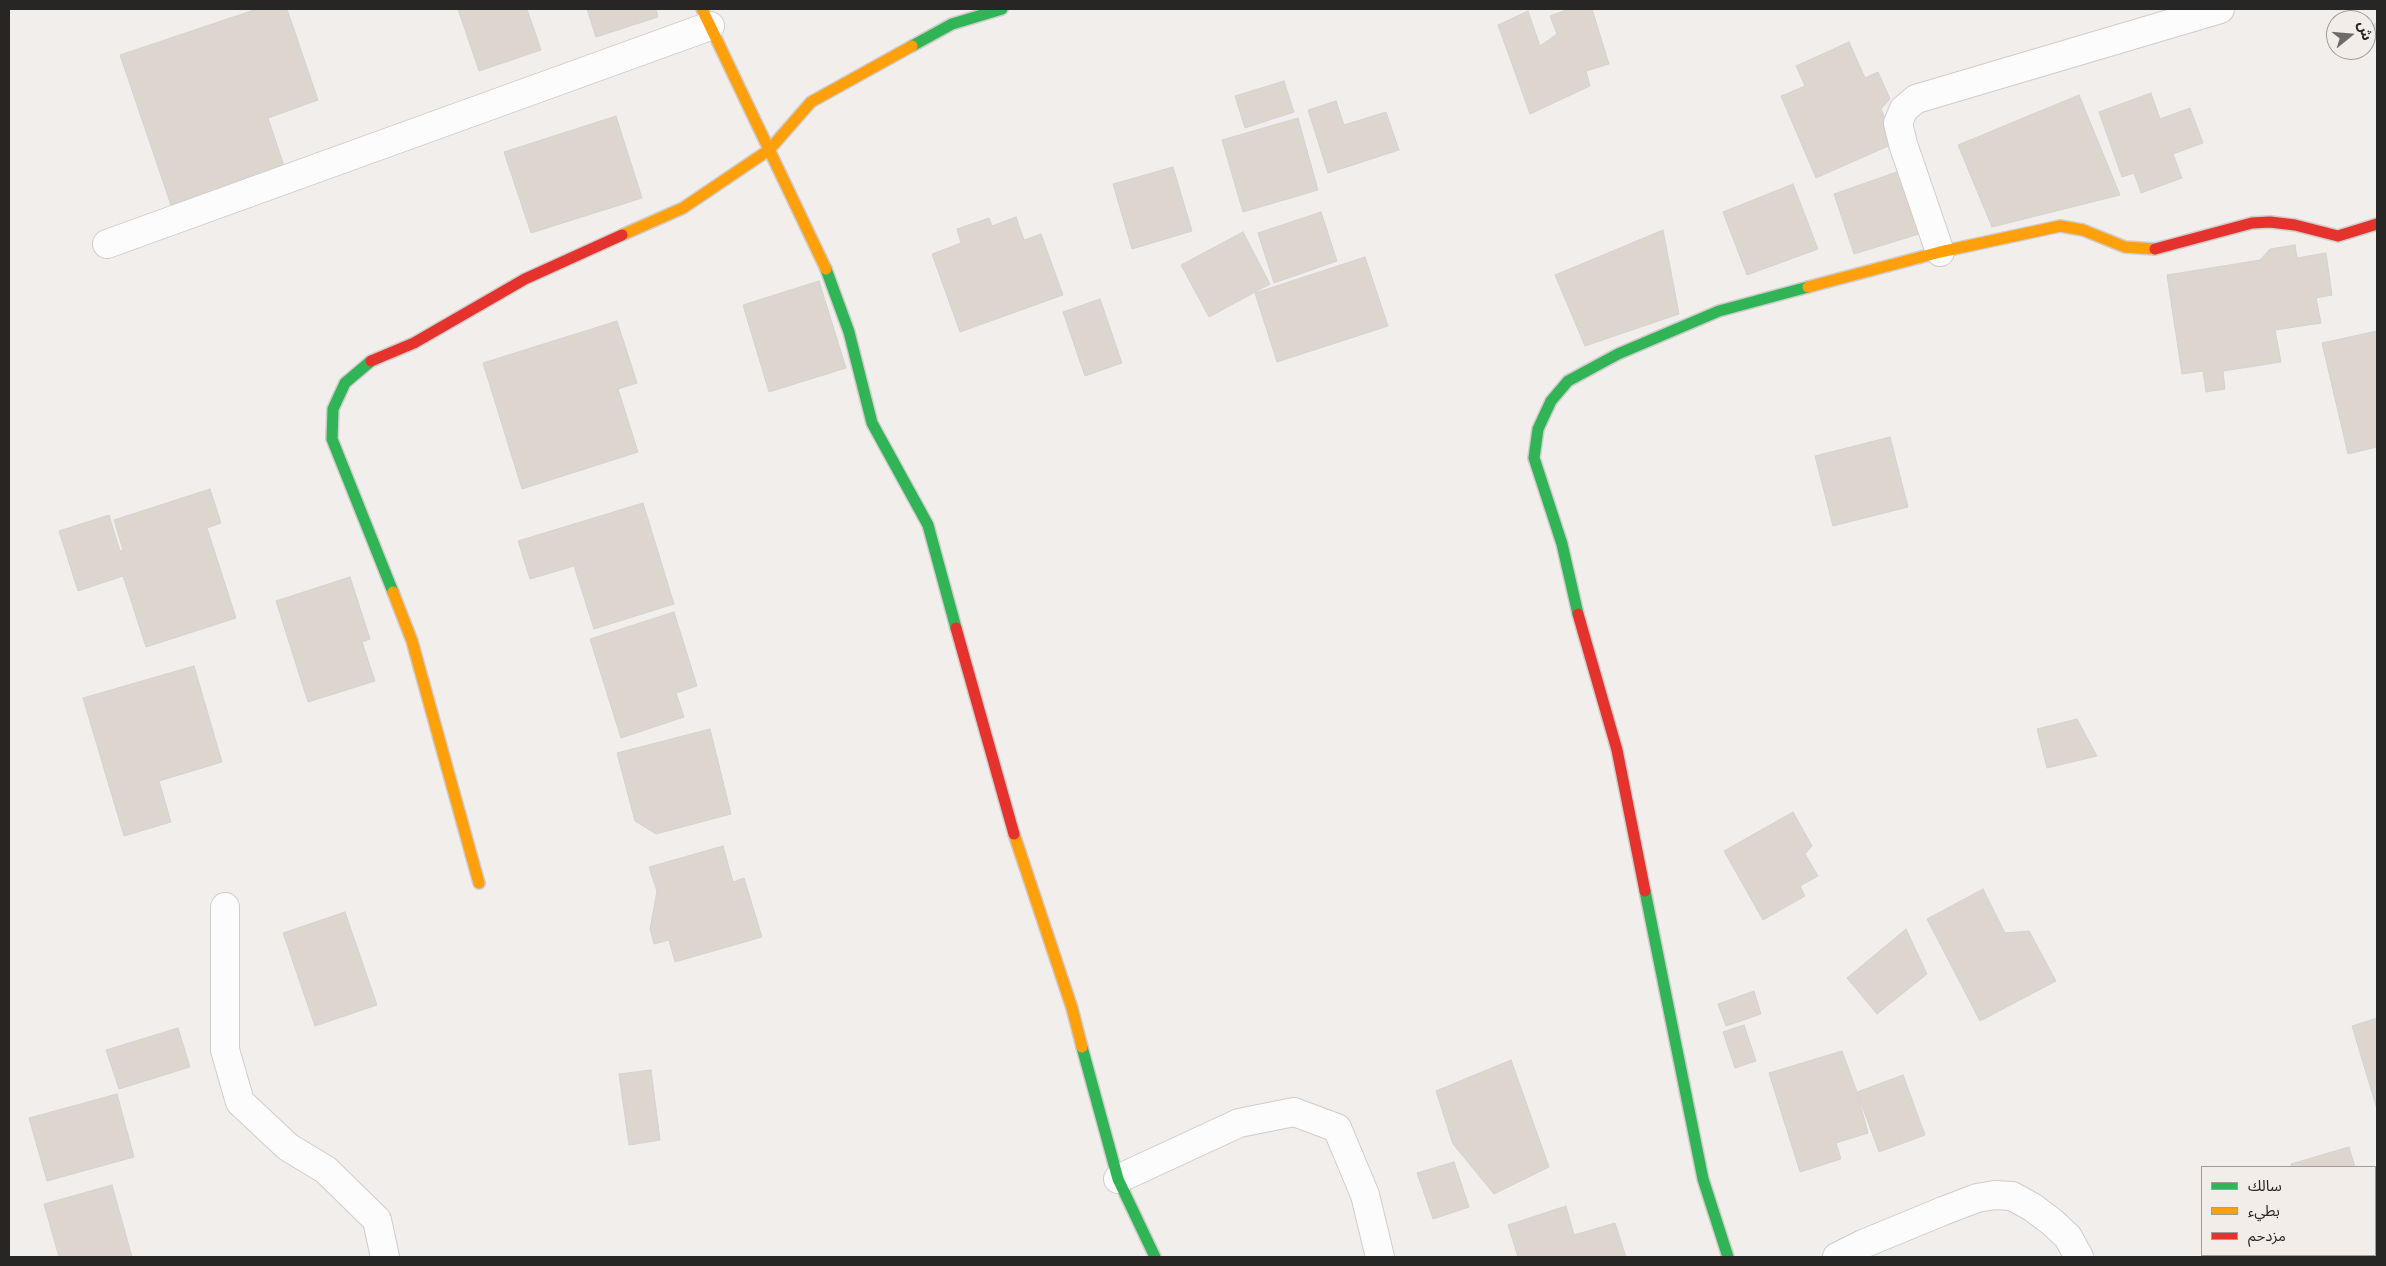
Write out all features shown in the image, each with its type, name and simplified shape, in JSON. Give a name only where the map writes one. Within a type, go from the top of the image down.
[{"type":"street","points":[[479,883],[412,641],[332,439],[333,409],[345,383],[366,362],[414,343],[525,280],[683,208],[769,150],[811,102],[952,24],[1002,9]]},
{"type":"street","points":[[1940,252],[1903,144],[1898,122],[1904,108],[1916,99],[2220,9]]},
{"type":"street","points":[[107,244],[706,18],[822,257],[849,332],[872,423],[928,525],[1010,820],[1072,1008],[1118,1179],[1155,1257]]},
{"type":"street","points":[[1728,1257],[1703,1180],[1617,750],[1586,642],[1562,544],[1534,458],[1538,429],[1551,401],[1568,381],[1618,354],[1719,311],[1940,252],[2060,226],[2083,230],[2125,247],[2156,249],[2252,223],[2270,222],[2295,225],[2338,236],[2377,224]]},
{"type":"street","points":[[226,907],[225,1050],[240,1102],[288,1147],[326,1170],[377,1220],[386,1257]]},
{"type":"street","points":[[1118,1179],[1239,1123],[1294,1112],[1337,1128],[1365,1195],[1380,1257]]},
{"type":"street","points":[[1837,1257],[1862,1244],[1943,1210],[1977,1198],[1995,1195],[2012,1196],[2046,1217],[2068,1237],[2079,1257]]},
{"type":"building","points":[[257,9],[287,9],[318,100],[268,118],[286,172],[173,211],[120,55]]},
{"type":"building","points":[[458,9],[527,9],[541,50],[479,71]]},
{"type":"building","points":[[587,9],[656,9],[658,17],[596,37]]},
{"type":"building","points":[[1569,9],[1592,9],[1609,64],[1586,71],[1590,86],[1530,114],[1498,25],[1528,11],[1540,46],[1557,34],[1550,16]]},
{"type":"building","points":[[2377,23],[2377,43],[2376,41]]},
{"type":"building","points":[[1849,42],[1865,78],[1878,72],[1890,99],[1881,109],[1895,143],[1816,178],[1781,96],[1805,86],[1796,66]]},
{"type":"building","points":[[1284,81],[1294,112],[1245,128],[1235,96]]},
{"type":"building","points":[[2151,93],[2160,119],[2190,108],[2203,143],[2173,154],[2182,178],[2141,193],[2134,173],[2122,177],[2099,112]]},
{"type":"building","points":[[2079,95],[2120,195],[1992,227],[1958,145]]},
{"type":"building","points":[[1336,101],[1344,125],[1386,112],[1399,150],[1328,173],[1308,110]]},
{"type":"building","points":[[616,116],[642,198],[531,233],[504,152]]},
{"type":"building","points":[[1298,118],[1318,190],[1243,212],[1222,140]]},
{"type":"building","points":[[1173,167],[1192,231],[1132,249],[1113,184]]},
{"type":"building","points":[[1911,167],[1932,230],[1854,254],[1834,194]]},
{"type":"building","points":[[1793,184],[1818,249],[1747,275],[1723,212]]},
{"type":"building","points":[[1321,212],[1337,261],[1274,283],[1258,233]]},
{"type":"building","points":[[1016,217],[1024,240],[1041,234],[1063,295],[960,332],[932,254],[961,243],[957,229],[989,218],[992,226]]},
{"type":"building","points":[[1663,230],[1679,314],[1585,346],[1555,275]]},
{"type":"building","points":[[1243,232],[1270,284],[1209,317],[1181,265]]},
{"type":"building","points":[[2295,245],[2297,258],[2326,253],[2332,295],[2316,298],[2321,323],[2275,330],[2281,362],[2223,371],[2225,389],[2206,392],[2203,371],[2182,374],[2167,275],[2260,260],[2270,249]]},
{"type":"building","points":[[1365,257],[1388,326],[1277,362],[1255,293]]},
{"type":"building","points":[[819,281],[846,368],[769,392],[743,305]]},
{"type":"building","points":[[1100,299],[1122,363],[1085,376],[1063,312]]},
{"type":"building","points":[[617,321],[637,383],[618,389],[638,452],[522,489],[483,363]]},
{"type":"building","points":[[2377,331],[2377,447],[2348,454],[2322,343]]},
{"type":"building","points":[[1890,437],[1908,507],[1833,526],[1815,456]]},
{"type":"building","points":[[210,489],[221,523],[207,528],[236,618],[146,647],[123,576],[78,591],[59,531],[109,515],[120,551],[123,550],[114,520]]},
{"type":"building","points":[[643,503],[674,604],[594,629],[574,566],[530,579],[518,541]]},
{"type":"building","points":[[350,577],[370,639],[362,642],[375,681],[308,702],[276,601]]},
{"type":"building","points":[[674,612],[697,686],[676,693],[684,717],[621,738],[590,639]]},
{"type":"building","points":[[194,666],[222,762],[159,781],[171,822],[124,836],[83,698]]},
{"type":"building","points":[[2077,719],[2097,756],[2047,768],[2037,729]]},
{"type":"building","points":[[710,729],[731,814],[656,834],[635,821],[617,753]]},
{"type":"building","points":[[1793,812],[1812,846],[1805,854],[1818,876],[1800,886],[1805,896],[1763,920],[1724,851]]},
{"type":"building","points":[[723,846],[733,882],[744,878],[762,937],[675,962],[669,940],[654,944],[650,929],[657,891],[649,867]]},
{"type":"building","points":[[1983,889],[2005,933],[2029,931],[2056,981],[1980,1021],[1927,919]]},
{"type":"building","points":[[345,912],[377,1005],[315,1026],[283,933]]},
{"type":"building","points":[[1906,929],[1927,974],[1877,1014],[1847,978]]},
{"type":"building","points":[[1754,991],[1761,1014],[1726,1026],[1718,1004]]},
{"type":"building","points":[[2377,1018],[2377,1109],[2352,1026]]},
{"type":"building","points":[[1744,1025],[1756,1061],[1735,1068],[1723,1032]]},
{"type":"building","points":[[178,1028],[190,1067],[119,1089],[106,1050]]},
{"type":"building","points":[[1842,1051],[1857,1092],[1868,1133],[1836,1143],[1841,1159],[1800,1172],[1769,1073]]},
{"type":"building","points":[[1511,1060],[1549,1167],[1494,1194],[1453,1144],[1436,1091]]},
{"type":"building","points":[[651,1070],[660,1140],[629,1145],[619,1074]]},
{"type":"building","points":[[1903,1075],[1925,1135],[1879,1152],[1857,1092]]},
{"type":"building","points":[[117,1094],[134,1157],[47,1181],[29,1118]]},
{"type":"building","points":[[2349,1147],[2355,1166],[2292,1166],[2291,1164]]},
{"type":"building","points":[[1454,1162],[1469,1207],[1433,1219],[1417,1173]]},
{"type":"building","points":[[112,1185],[132,1257],[59,1257],[44,1204]]},
{"type":"building","points":[[1566,1206],[1574,1235],[1615,1223],[1626,1257],[1518,1257],[1508,1225]]},
{"type":"building","points":[[2318,1256],[2340,1256],[2335,1257]]},
{"type":"traffic: fast","points":[[912,46],[952,24],[1002,9]]},
{"type":"traffic: fast","points":[[826,269],[849,332],[872,423],[928,525],[956,628]]},
{"type":"traffic: fast","points":[[1578,614],[1562,544],[1534,458],[1538,429],[1551,401],[1568,381],[1618,354],[1719,311],[1808,287]]},
{"type":"traffic: fast","points":[[371,361],[345,383],[333,409],[332,439],[393,592]]},
{"type":"traffic: fast","points":[[1645,891],[1703,1179],[1728,1257]]},
{"type":"traffic: fast","points":[[1082,1047],[1118,1179],[1155,1257]]},
{"type":"traffic: slow","points":[[702,9],[826,269]]},
{"type":"traffic: slow","points":[[622,235],[683,208],[769,150],[811,102],[912,46]]},
{"type":"traffic: slow","points":[[1808,287],[1940,252],[2060,226],[2083,230],[2125,247],[2155,249]]},
{"type":"traffic: slow","points":[[393,592],[412,641],[479,883]]},
{"type":"traffic: slow","points":[[1014,834],[1072,1008],[1082,1047]]},
{"type":"traffic: jam","points":[[2155,249],[2252,223],[2270,222],[2295,225],[2338,236],[2377,224]]},
{"type":"traffic: jam","points":[[371,361],[414,343],[525,279],[622,235]]},
{"type":"traffic: jam","points":[[1578,614],[1617,750],[1645,891]]},
{"type":"traffic: jam","points":[[956,628],[1014,834]]}]
